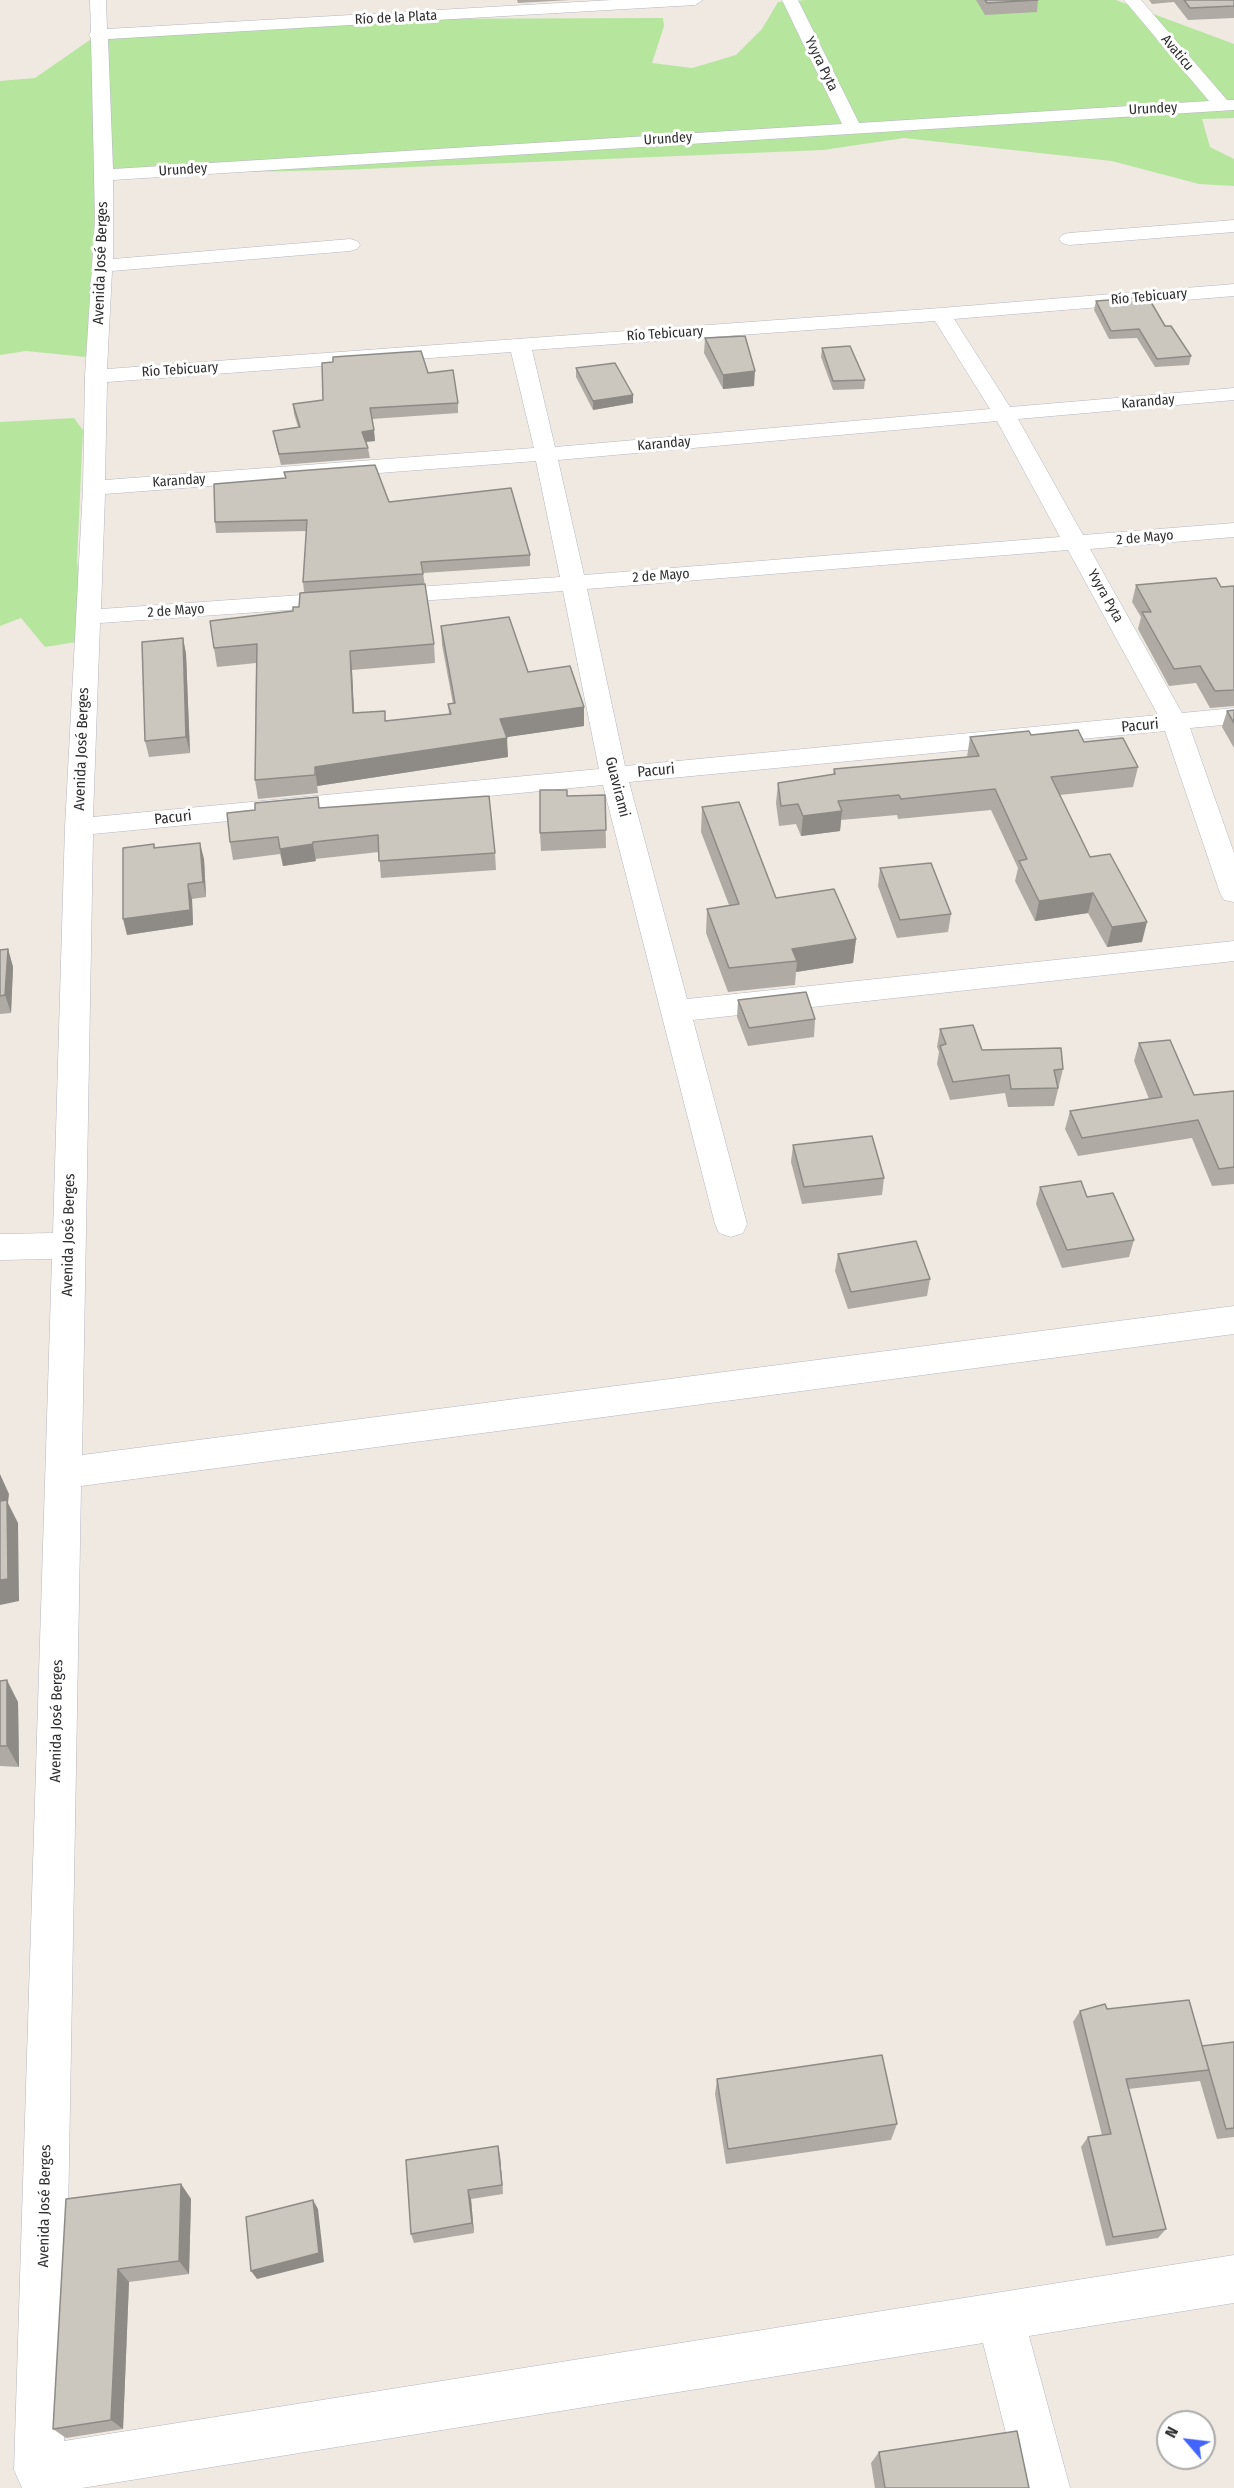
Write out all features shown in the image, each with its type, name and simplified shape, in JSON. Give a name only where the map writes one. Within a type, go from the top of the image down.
[{"type":"street","name":"Avenida José Berges","points":[[98,0],[97,35],[105,220],[96,376],[94,488],[79,827],[39,2470],[1000,2316]]},
{"type":"street","name":"Río de la Plata","points":[[97,35],[438,8],[695,0]]},
{"type":"street","name":"Yvyra Pyta","points":[[790,0],[852,128]]},
{"type":"street","name":"Avaticu","points":[[1132,0],[1228,105]]},
{"type":"street","name":"Urundey","points":[[102,175],[1228,105]]},
{"type":"street","points":[[1069,239],[1234,226]]},
{"type":"street","points":[[102,266],[351,245]]},
{"type":"street","name":"Río Tebicuary","points":[[96,376],[941,314],[1234,290]]},
{"type":"street","name":"Yvyra Pyta","points":[[941,314],[1004,414],[1175,723],[1234,893]]},
{"type":"street","name":"Guavirami","points":[[520,345],[546,454],[614,775],[731,1224]]},
{"type":"street","name":"Karanday","points":[[94,488],[546,454],[1234,394]]},
{"type":"street","name":"2 de Mayo","points":[[88,617],[572,583],[1234,530]]},
{"type":"street","name":"Pacuri","points":[[79,827],[1234,716]]},
{"type":"street","points":[[676,1011],[1234,951]]},
{"type":"street","points":[[0,1247],[69,1246]]},
{"type":"street","points":[[63,1473],[1234,1320]]},
{"type":"street","points":[[1045,2488],[1000,2316],[1234,2279]]},
{"type":"green space","points":[[807,0],[1116,0],[1234,44],[1234,118],[1202,119],[1210,147],[1234,159],[1234,186],[1199,184],[1112,161],[904,138],[823,150],[339,170],[102,175],[97,178],[86,357],[26,351],[0,355],[0,81],[35,78],[97,35],[366,19],[663,18],[664,26],[652,63],[692,68],[736,55],[762,29],[778,2]]},
{"type":"green space","points":[[74,418],[83,430],[77,561],[89,640],[45,647],[21,618],[0,626],[0,422]]},
{"type":"building","points":[[985,0],[1038,0],[987,3]]},
{"type":"building","points":[[1184,0],[1234,0],[1234,6],[1190,8]]},
{"type":"building","points":[[1148,297],[1165,326],[1171,326],[1191,356],[1157,359],[1139,329],[1111,331],[1096,301]]},
{"type":"building","points":[[745,336],[755,371],[723,375],[705,338]]},
{"type":"building","points":[[850,346],[865,380],[833,381],[822,348]]},
{"type":"building","points":[[421,351],[428,373],[453,370],[458,403],[370,408],[374,430],[362,432],[368,448],[279,454],[273,431],[300,427],[293,404],[323,400],[322,363],[333,362],[333,357]]},
{"type":"building","points":[[615,363],[633,395],[593,401],[576,368]]},
{"type":"building","points":[[375,465],[389,502],[511,488],[530,555],[421,562],[423,574],[303,582],[307,520],[215,522],[214,484],[286,478],[284,472]]},
{"type":"building","points":[[1216,578],[1221,587],[1234,586],[1234,690],[1215,691],[1200,666],[1174,669],[1142,612],[1151,612],[1136,585]]},
{"type":"building","points":[[425,584],[434,644],[350,651],[353,713],[385,711],[385,721],[451,714],[448,704],[455,703],[441,626],[509,617],[528,672],[570,666],[584,707],[500,719],[507,738],[315,767],[315,775],[255,780],[257,644],[214,648],[210,621],[293,611],[293,607],[299,607],[300,593]]},
{"type":"building","points":[[183,638],[186,737],[145,741],[142,642]]},
{"type":"building","points":[[1234,710],[1234,723],[1227,711]]},
{"type":"building","points":[[1078,730],[1084,742],[1123,738],[1138,767],[1051,777],[1090,857],[1110,854],[1147,922],[1112,927],[1093,893],[1039,901],[1019,861],[1027,859],[995,789],[901,799],[899,795],[838,801],[842,811],[803,816],[798,804],[781,806],[778,783],[835,774],[834,769],[979,756],[970,737],[1029,731],[1031,735]]},
{"type":"building","points":[[540,790],[567,790],[567,796],[605,795],[606,830],[540,833]]},
{"type":"building","points":[[489,796],[495,853],[379,861],[378,835],[313,842],[313,844],[280,849],[278,837],[230,842],[227,813],[255,810],[255,803],[318,797],[319,808]]},
{"type":"building","points":[[739,802],[776,898],[834,889],[856,939],[792,949],[797,961],[729,968],[707,909],[739,904],[702,807]]},
{"type":"building","points":[[200,843],[203,882],[188,884],[190,910],[123,919],[123,848],[154,844],[154,848]]},
{"type":"building","points":[[931,863],[951,914],[900,920],[880,868]]},
{"type":"building","points":[[8,949],[5,995],[0,996],[0,950]]},
{"type":"building","points":[[806,992],[815,1019],[749,1028],[738,1000]]},
{"type":"building","points":[[973,1025],[982,1050],[1061,1048],[1063,1069],[1054,1070],[1058,1088],[1011,1089],[1009,1075],[953,1082],[940,1046],[946,1044],[940,1029]]},
{"type":"building","points":[[1170,1040],[1194,1095],[1234,1091],[1234,1167],[1219,1169],[1198,1120],[1082,1138],[1070,1111],[1162,1097],[1139,1043]]},
{"type":"building","points":[[872,1136],[884,1178],[804,1187],[793,1145]]},
{"type":"building","points":[[1081,1181],[1087,1197],[1113,1193],[1134,1240],[1067,1250],[1040,1187]]},
{"type":"building","points":[[916,1241],[930,1279],[851,1292],[838,1254]]},
{"type":"building","points":[[7,1500],[8,1579],[0,1580],[0,1501]]},
{"type":"building","points":[[7,1680],[7,1746],[0,1746],[0,1681]]},
{"type":"building","points":[[1189,2000],[1209,2070],[1126,2079],[1166,2229],[1113,2237],[1088,2137],[1111,2134],[1080,2011],[1105,2004],[1107,2009]]},
{"type":"building","points":[[1234,2042],[1234,2128],[1226,2129],[1202,2046]]},
{"type":"building","points":[[882,2055],[897,2124],[728,2149],[717,2079]]},
{"type":"building","points":[[498,2146],[502,2185],[468,2190],[472,2223],[411,2234],[406,2160]]},
{"type":"building","points":[[181,2184],[179,2261],[118,2269],[111,2420],[53,2429],[66,2199]]},
{"type":"building","points":[[313,2200],[319,2253],[251,2271],[246,2217]]},
{"type":"building","points":[[1017,2431],[1029,2488],[885,2488],[879,2452]]}]
